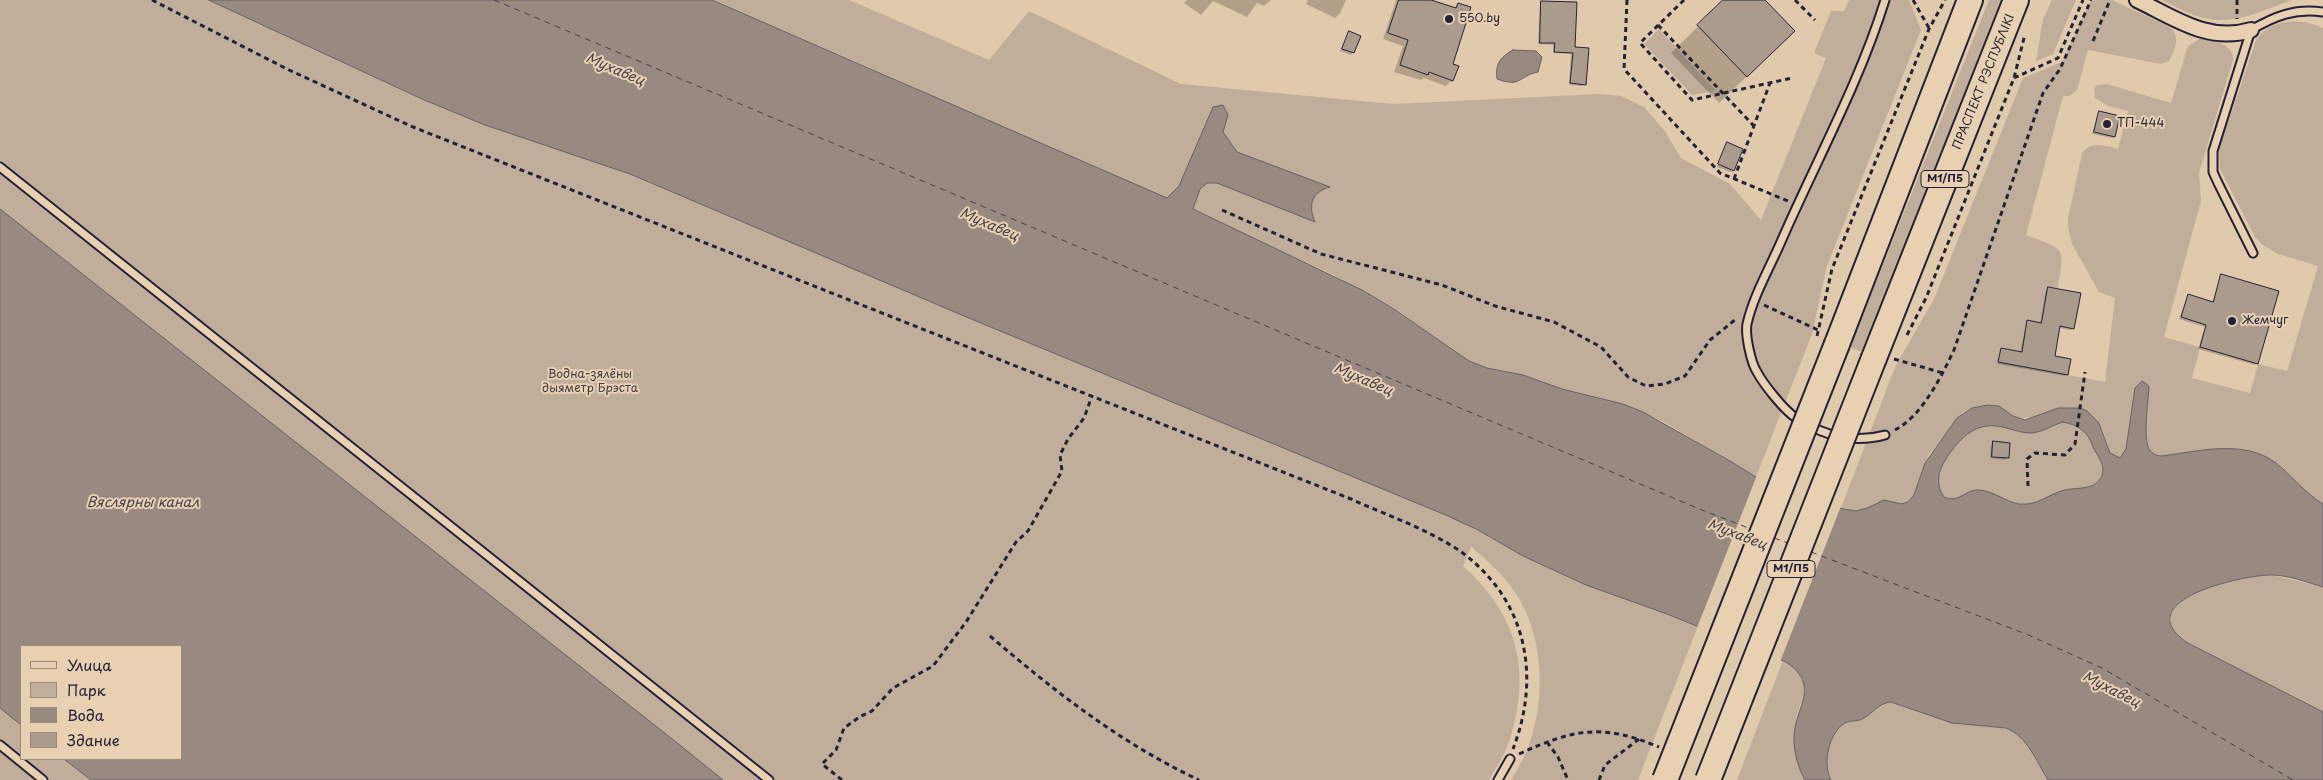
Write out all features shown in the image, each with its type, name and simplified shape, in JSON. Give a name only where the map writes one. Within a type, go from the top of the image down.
[{"type":"highway","name":"М1/П5","points":[[1665,780],[1824,336],[1970,0]]},
{"type":"highway","name":"ПРАСПЕКТ РЭСПУБЛІКІ","points":[[1886,361],[2016,0]]},
{"type":"highway","name":"М1/П5","points":[[1708,780],[1886,361]]},
{"type":"street","points":[[2137,0],[2188,25],[2212,34],[2231,35],[2251,30]]},
{"type":"lane","points":[[1885,0],[1873,38],[1797,205],[1747,326],[1756,372],[1790,414],[1813,428],[1854,440],[1886,435]]},
{"type":"lane","points":[[2253,253],[2218,183],[2212,161],[2213,151],[2251,30],[2282,14],[2296,11],[2323,12]]},
{"type":"lane","points":[[0,167],[769,780]]},
{"type":"lane","points":[[0,746],[43,780]]},
{"type":"lane","points":[[1498,780],[1510,759]]},
{"type":"path","points":[[152,0],[289,70],[413,127],[1351,499],[1428,534],[1462,554],[1488,575],[1512,608],[1524,648],[1528,688],[1522,727],[1510,759]]},
{"type":"path","points":[[1627,0],[1624,69],[1720,173],[1797,205]]},
{"type":"path","points":[[1684,0],[1640,43],[1692,100],[1792,78]]},
{"type":"path","points":[[1796,0],[1814,20]]},
{"type":"path","points":[[1913,0],[1929,28]]},
{"type":"path","points":[[1772,308],[1824,336],[1832,269],[1929,28],[1946,0]]},
{"type":"path","points":[[2014,78],[2058,58],[2083,0]]},
{"type":"path","points":[[1886,435],[1905,424],[1938,383],[1943,373],[1957,341],[2043,93],[2060,69],[2091,0]]},
{"type":"path","points":[[2093,41],[2110,0]]},
{"type":"path","points":[[1658,25],[1754,126]]},
{"type":"path","points":[[1903,342],[1926,298],[2014,78],[2026,33]]},
{"type":"path","points":[[1734,179],[1770,83]]},
{"type":"path","points":[[1222,210],[1321,254],[1442,285],[1495,306],[1554,322],[1601,347],[1628,377],[1646,386],[1665,384],[1685,376],[1710,340]]},
{"type":"path","points":[[1886,361],[1898,351]]},
{"type":"path","points":[[1886,361],[1943,373]]},
{"type":"path","points":[[2028,486],[2027,459],[2035,453],[2065,455],[2075,444],[2084,372]]},
{"type":"path","points":[[842,780],[822,764],[836,750],[844,728],[872,711],[893,688],[932,666],[966,622],[1016,542],[1028,530],[1062,471],[1060,455],[1068,439],[1084,418],[1092,396]]},
{"type":"path","points":[[990,636],[1042,679],[1112,730],[1199,780]]},
{"type":"path","points":[[1510,759],[1547,742],[1571,734],[1595,730],[1623,734],[1666,750]]},
{"type":"path","points":[[1599,780],[1605,765],[1639,739]]},
{"type":"path","points":[[1547,742],[1558,757],[1568,780]]},
{"type":"green space","name":"Водна-зялёны дыяметр Брэста","points":[[0,0],[209,0],[422,99],[485,125],[630,174],[964,316],[1448,516],[1575,580],[1698,626],[1638,780],[1511,780],[1526,752],[1535,724],[1540,686],[1537,647],[1525,610],[1516,594],[1495,569],[1471,547],[1463,566],[1497,604],[1508,625],[1515,646],[1519,668],[1516,716],[1509,742],[1489,780],[0,780]]},
{"type":"green space","points":[[712,0],[849,0],[989,60],[1029,11],[1181,84],[1393,104],[1600,94],[1621,96],[1644,107],[1664,130],[1681,158],[1730,184],[1761,220],[1826,58],[1814,53],[1831,11],[1844,11],[1849,0],[1909,0],[1921,30],[1827,266],[1812,334],[1756,477],[1664,422],[1623,404],[1562,389],[1506,371],[1487,368],[1469,361],[1394,308],[1330,273],[864,65]]},
{"type":"green space","points":[[1989,0],[2001,0],[1861,352],[1850,347]]},
{"type":"green space","points":[[2052,0],[2076,0],[2053,54],[2036,61],[2043,19]]},
{"type":"green space","points":[[2095,0],[2112,0],[2170,27],[2176,39],[2175,48],[2169,61],[2161,64],[2088,50],[2077,90],[2070,96],[2063,96],[2026,235],[2055,247],[2059,251],[2061,264],[2058,288],[2048,287],[2041,323],[2027,321],[2022,352],[1999,362],[2105,382],[2115,298],[2099,292],[2072,244],[2068,218],[2082,154],[2093,145],[2118,149],[2128,111],[2108,106],[2095,98],[2094,89],[2097,85],[2107,84],[2171,103],[2188,46],[2201,38],[2227,47],[2232,54],[2233,60],[2199,173],[2201,201],[2164,337],[2200,347],[2192,378],[2250,393],[2258,364],[2287,371],[2318,266],[2278,254],[2263,245],[2255,237],[2220,169],[2219,153],[2256,40],[2270,27],[2287,22],[2305,23],[2323,28],[2323,504],[2310,495],[2276,463],[2250,451],[2221,449],[2162,456],[2156,455],[2149,449],[2146,437],[2149,388],[2135,388],[2126,449],[2120,458],[2110,453],[2103,430],[2080,408],[2059,409],[2039,416],[2021,418],[2012,415],[2003,408],[1972,408],[1962,413],[1928,456],[1914,495],[1908,502],[1902,504],[1890,501],[1877,502],[1867,508],[1856,511],[1841,508],[1895,367],[1934,299],[2023,78],[2062,62],[2090,2]]},
{"type":"green space","points":[[2162,0],[2292,0],[2250,15],[2227,20],[2216,20],[2194,15]]},
{"type":"green space","points":[[1659,29],[1716,91],[1692,95],[1644,44]]},
{"type":"green space","points":[[2063,422],[2078,427],[2085,433],[2100,461],[2103,468],[2102,475],[2094,484],[2089,487],[2064,491],[2025,504],[2014,503],[1989,492],[1979,490],[1974,490],[1954,499],[1944,497],[1939,485],[1941,468],[1952,450],[1971,432],[1987,426],[1996,426],[2035,433]]},
{"type":"green space","points":[[2272,575],[2323,587],[2323,712],[2186,642],[2175,632],[2171,622],[2172,613],[2177,605],[2196,592],[2225,581]]},
{"type":"green space","points":[[1783,660],[1794,666],[1804,680],[1803,696],[1796,723],[1795,737],[1797,760],[1805,780],[1737,780]]},
{"type":"green space","points":[[1891,702],[1952,723],[2006,728],[2026,743],[2048,780],[1831,780],[1828,773],[1827,757],[1831,741],[1839,727],[1845,723],[1862,719],[1880,706]]},
{"type":"water","name":"Мухавец","points":[[209,0],[712,0],[1167,198],[1179,186],[1213,107],[1223,105],[1228,115],[1223,132],[1237,152],[1330,187],[1319,192],[1313,200],[1312,210],[1315,222],[1217,183],[1207,183],[1200,189],[1193,209],[1362,290],[1394,309],[1469,361],[1487,368],[1523,375],[1562,389],[1623,404],[1643,412],[1730,461],[1793,500],[1856,511],[1884,500],[1902,504],[1908,502],[1914,495],[1925,463],[1957,418],[1972,408],[1988,405],[1999,406],[2013,416],[2025,420],[2058,408],[2080,408],[2087,411],[2099,423],[2110,453],[2120,458],[2126,449],[2135,388],[2142,381],[2149,388],[2146,437],[2149,449],[2153,453],[2162,456],[2221,449],[2250,451],[2276,463],[2310,495],[2323,504],[2323,587],[2284,576],[2257,576],[2217,585],[2196,593],[2180,602],[2171,614],[2172,627],[2186,642],[2323,712],[2323,780],[2048,780],[2026,743],[2006,728],[1952,723],[1891,702],[1880,706],[1862,719],[1845,723],[1839,727],[1831,741],[1827,757],[1828,773],[1831,780],[1805,780],[1797,760],[1794,739],[1804,688],[1797,671],[1786,662],[1667,614],[1586,585],[1523,556],[1478,530],[1448,516],[964,316],[630,174],[485,125],[422,99]],"holes":[[[2063,422],[2069,423],[2086,433],[2100,461],[2103,471],[2096,484],[2065,490],[2037,502],[2026,504],[2014,503],[1989,492],[1979,490],[1974,490],[1954,499],[1944,497],[1939,481],[1943,464],[1958,443],[1971,432],[1987,426],[1996,426],[2034,433]]]},
{"type":"water","points":[[1513,50],[1536,51],[1542,57],[1538,72],[1516,82],[1497,79],[1499,62]]},
{"type":"water","name":"Вяслярны канал","points":[[0,209],[723,780],[91,780],[65,760],[182,760],[182,645],[20,645],[20,724],[0,708]]},
{"type":"pier","points":[[1757,475],[1794,497],[1841,506],[1780,662],[1697,628]]},
{"type":"building","points":[[1399,0],[1431,0],[1456,8],[1458,3],[1471,7],[1453,64],[1459,66],[1453,81],[1429,72],[1428,75],[1400,65],[1408,40],[1388,33]]},
{"type":"building","points":[[1723,0],[1765,0],[1795,31],[1747,77],[1697,25]]},
{"type":"building","points":[[1541,1],[1577,2],[1575,47],[1589,48],[1586,85],[1570,83],[1573,53],[1554,52],[1555,43],[1540,43]]},
{"type":"building","points":[[1349,31],[1361,36],[1354,53],[1342,49]]},
{"type":"building","name":"ТП-444","points":[[2099,111],[2120,116],[2115,137],[2094,132]]},
{"type":"building","points":[[1727,142],[1743,149],[1734,171],[1718,164]]},
{"type":"building","name":"Жемчуг","points":[[2221,274],[2279,291],[2258,364],[2200,347],[2206,325],[2181,317],[2188,294],[2213,302]]},
{"type":"building","points":[[2048,287],[2081,293],[2074,329],[2060,326],[2055,356],[2071,359],[2068,375],[1998,362],[2001,348],[2022,352],[2027,320],[2041,323]]},
{"type":"building","points":[[1993,441],[2010,443],[2009,458],[1992,457]]},
{"type":"ferry route","points":[[494,0],[1697,508],[1751,529]]},
{"type":"ferry route","points":[[1774,538],[1788,543]]},
{"type":"ferry route","points":[[1811,552],[2026,634],[2102,668],[2293,780]]},
{"type":"place","name":"550.by","points":[[1449,19]]},
{"type":"place","name":"ТП-444","points":[[2107,124]]},
{"type":"place","name":"Жемчуг","points":[[2232,321]]}]
